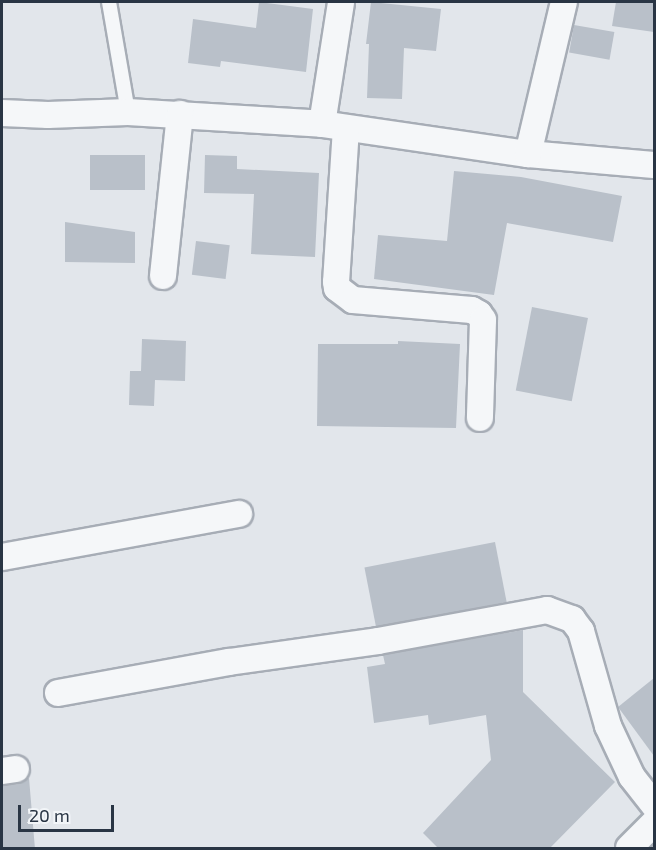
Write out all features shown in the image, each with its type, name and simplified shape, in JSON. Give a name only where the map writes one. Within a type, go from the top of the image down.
[{"type":"street","points":[[341,2],[334,126],[336,282],[338,288],[353,300],[472,310],[479,314],[483,320],[480,418]]},
{"type":"street","points":[[528,154],[564,2]]},
{"type":"street","points":[[2,113],[180,114],[334,126],[528,154],[654,165]]},
{"type":"street","points":[[163,276],[180,114]]},
{"type":"street","points":[[2,557],[240,514]]},
{"type":"street","points":[[58,693],[228,662],[378,641],[548,610],[572,619],[581,631],[608,726],[632,777],[654,805]]},
{"type":"street","points":[[629,849],[654,823]]},
{"type":"lane","points":[[110,2],[128,112]]},
{"type":"building","points":[[259,2],[313,9],[306,72],[221,61],[220,67],[188,63],[193,19],[256,28]]},
{"type":"building","points":[[371,2],[441,9],[436,51],[404,48],[402,99],[367,98],[369,44],[366,44]]},
{"type":"building","points":[[616,2],[654,2],[654,32],[612,26]]},
{"type":"building","points":[[574,25],[614,32],[610,60],[569,53]]},
{"type":"building","points":[[90,155],[145,155],[145,190],[90,190]]},
{"type":"building","points":[[205,155],[237,156],[237,169],[319,173],[315,257],[251,254],[254,194],[204,193]]},
{"type":"building","points":[[454,171],[521,177],[622,196],[613,242],[507,223],[494,295],[374,279],[378,235],[447,241]]},
{"type":"building","points":[[65,222],[135,232],[135,263],[65,262]]},
{"type":"building","points":[[196,241],[230,245],[226,279],[192,275]]},
{"type":"building","points":[[532,307],[588,318],[572,401],[516,390]]},
{"type":"building","points":[[142,339],[186,341],[185,381],[155,380],[154,406],[129,405],[130,371],[141,371]]},
{"type":"building","points":[[398,341],[460,344],[456,428],[317,426],[318,344],[398,344]]},
{"type":"building","points":[[495,542],[507,602],[376,627],[364,567]]},
{"type":"building","points":[[523,630],[523,692],[615,782],[549,849],[439,849],[423,833],[491,760],[486,715],[429,725],[428,715],[374,723],[367,667],[385,664],[383,655]]},
{"type":"building","points":[[654,678],[654,756],[618,707]]},
{"type":"building","points":[[29,778],[35,849],[2,849],[2,786],[18,784]]}]
